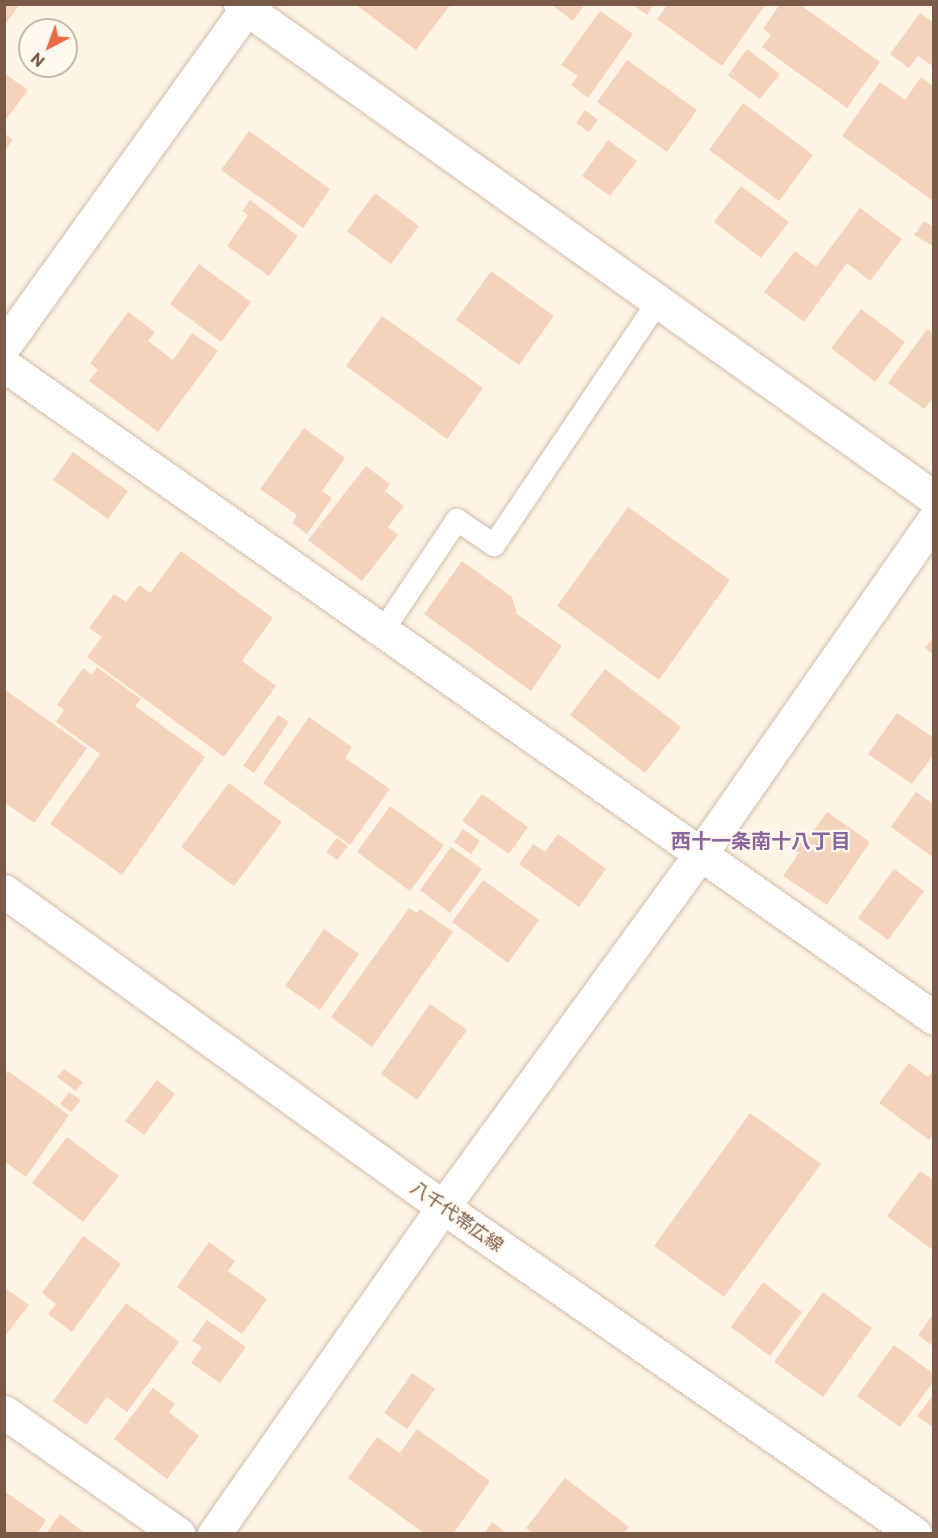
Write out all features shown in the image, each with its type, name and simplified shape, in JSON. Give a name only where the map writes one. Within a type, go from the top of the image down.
[{"type":"street","points":[[4,346],[246,6],[933,498]]},
{"type":"street","points":[[4,365],[699,856],[933,1018]]},
{"type":"street","points":[[214,1533],[444,1207],[699,856],[933,519]]},
{"type":"street","name":"八千代帯広線","points":[[4,891],[444,1207],[915,1533]]},
{"type":"street","points":[[4,1412],[178,1533]]},
{"type":"lane","points":[[382,632],[457,520],[494,544],[658,302]]},
{"type":"building","points":[[4,4],[20,4],[4,26]]},
{"type":"building","points":[[355,4],[451,4],[416,50]]},
{"type":"building","points":[[551,4],[585,4],[573,21]]},
{"type":"building","points":[[632,4],[654,4],[647,15]]},
{"type":"building","points":[[668,4],[766,4],[722,66],[657,19]]},
{"type":"building","points":[[780,4],[799,4],[880,62],[847,108],[762,47],[771,35],[763,29]]},
{"type":"building","points":[[600,11],[633,34],[588,98],[571,85],[578,76],[561,65]]},
{"type":"building","points":[[920,13],[934,23],[934,67],[918,56],[909,68],[890,54]]},
{"type":"building","points":[[747,49],[780,74],[760,99],[728,75]]},
{"type":"building","points":[[627,60],[697,110],[667,152],[597,102]]},
{"type":"building","points":[[4,73],[28,90],[4,122]]},
{"type":"building","points":[[921,77],[934,87],[932,200],[842,136],[880,82],[905,100]]},
{"type":"building","points":[[743,103],[813,155],[779,201],[709,150]]},
{"type":"building","points":[[585,110],[598,120],[589,132],[576,123]]},
{"type":"building","points":[[249,131],[330,189],[303,228],[221,170]]},
{"type":"building","points":[[4,133],[13,140],[4,151]]},
{"type":"building","points":[[608,140],[637,161],[610,196],[582,176]]},
{"type":"building","points":[[741,186],[789,222],[761,258],[714,222]]},
{"type":"building","points":[[375,193],[419,226],[391,264],[347,231]]},
{"type":"building","points":[[250,200],[298,236],[269,276],[227,246],[248,215],[242,211]]},
{"type":"building","points":[[860,208],[902,239],[870,281],[847,263],[804,322],[764,292],[795,251],[816,267]]},
{"type":"building","points":[[924,221],[934,227],[934,247],[914,235]]},
{"type":"building","points":[[199,264],[251,302],[221,342],[170,304]]},
{"type":"building","points":[[491,271],[554,316],[519,365],[456,320]]},
{"type":"building","points":[[861,309],[905,342],[875,382],[831,348]]},
{"type":"building","points":[[128,312],[155,332],[148,341],[173,360],[192,333],[218,351],[158,432],[89,381],[98,370],[90,363]]},
{"type":"building","points":[[382,316],[483,388],[447,439],[346,366]]},
{"type":"building","points":[[927,329],[934,334],[934,397],[924,409],[888,383]]},
{"type":"building","points":[[304,428],[345,458],[322,491],[332,498],[307,534],[292,523],[297,515],[260,489]]},
{"type":"building","points":[[73,452],[128,491],[108,519],[53,480]]},
{"type":"building","points":[[366,466],[390,484],[385,491],[404,506],[388,527],[398,535],[362,581],[308,540]]},
{"type":"building","points":[[628,507],[730,580],[659,680],[557,606]]},
{"type":"building","points":[[181,551],[273,618],[242,661],[276,686],[224,757],[87,657],[102,637],[89,628],[114,594],[126,602],[139,585],[150,593]]},
{"type":"building","points":[[462,561],[512,597],[517,614],[562,646],[531,691],[424,614]]},
{"type":"building","points":[[934,636],[934,655],[925,648]]},
{"type":"building","points":[[97,667],[141,699],[135,706],[205,757],[122,875],[50,824],[100,754],[56,722],[64,710],[57,705],[83,668],[92,675]]},
{"type":"building","points":[[605,669],[681,727],[645,773],[570,715]]},
{"type":"building","points":[[4,689],[87,748],[34,823],[4,802]]},
{"type":"building","points":[[897,713],[934,738],[934,754],[912,784],[868,754]]},
{"type":"building","points":[[278,715],[289,722],[254,773],[243,766]]},
{"type":"building","points":[[309,717],[352,747],[345,758],[390,789],[350,845],[263,783]]},
{"type":"building","points":[[229,783],[282,822],[234,886],[181,847]]},
{"type":"building","points":[[916,792],[934,805],[934,858],[891,827]]},
{"type":"building","points":[[482,794],[528,827],[509,854],[462,821]]},
{"type":"building","points":[[390,806],[444,845],[410,891],[357,852]]},
{"type":"building","points":[[827,812],[870,842],[827,905],[783,876],[799,853],[791,847],[802,832],[809,837]]},
{"type":"building","points":[[463,829],[480,841],[471,854],[454,842]]},
{"type":"building","points":[[558,834],[606,869],[579,907],[519,864],[533,844],[545,852]]},
{"type":"building","points":[[337,838],[348,846],[337,860],[326,852]]},
{"type":"building","points":[[451,847],[482,869],[450,913],[420,890]]},
{"type":"building","points":[[894,869],[924,891],[888,940],[858,918]]},
{"type":"building","points":[[483,880],[539,920],[508,963],[452,922]]},
{"type":"building","points":[[409,908],[417,913],[420,909],[453,932],[372,1047],[331,1017]]},
{"type":"building","points":[[324,929],[359,954],[320,1010],[285,986]]},
{"type":"building","points":[[430,1004],[467,1030],[417,1100],[381,1074]]},
{"type":"building","points":[[909,1063],[928,1077],[934,1070],[934,1134],[929,1140],[879,1103]]},
{"type":"building","points":[[64,1069],[83,1082],[76,1091],[57,1077]]},
{"type":"building","points":[[8,1071],[69,1115],[26,1177],[4,1161],[4,1077]]},
{"type":"building","points":[[157,1080],[175,1094],[144,1135],[125,1121]]},
{"type":"building","points":[[69,1092],[81,1100],[71,1112],[60,1104]]},
{"type":"building","points":[[750,1113],[821,1164],[724,1297],[654,1246]]},
{"type":"building","points":[[67,1137],[119,1176],[83,1222],[32,1183]]},
{"type":"building","points":[[920,1171],[934,1181],[934,1251],[887,1216]]},
{"type":"building","points":[[83,1236],[121,1264],[72,1332],[48,1314],[56,1304],[42,1293]]},
{"type":"building","points":[[209,1242],[235,1261],[228,1271],[267,1299],[242,1334],[177,1287]]},
{"type":"building","points":[[763,1282],[802,1312],[770,1356],[731,1327]]},
{"type":"building","points":[[4,1287],[29,1305],[4,1337]]},
{"type":"building","points":[[823,1292],[872,1328],[823,1397],[774,1362]]},
{"type":"building","points":[[126,1303],[179,1342],[127,1412],[107,1397],[86,1425],[53,1401]]},
{"type":"building","points":[[934,1313],[934,1347],[918,1335]]},
{"type":"building","points":[[207,1320],[246,1347],[220,1383],[191,1363],[202,1347],[192,1341]]},
{"type":"building","points":[[894,1345],[934,1374],[934,1381],[900,1427],[857,1396]]},
{"type":"building","points":[[412,1373],[435,1389],[407,1429],[384,1413]]},
{"type":"building","points":[[153,1388],[175,1404],[169,1412],[199,1436],[167,1479],[114,1439]]},
{"type":"building","points":[[934,1394],[934,1428],[917,1416]]},
{"type":"building","points":[[417,1429],[490,1481],[453,1534],[425,1534],[348,1478],[377,1437],[400,1453]]},
{"type":"building","points":[[565,1478],[629,1527],[623,1534],[534,1534],[526,1528]]},
{"type":"building","points":[[4,1491],[46,1520],[37,1534],[4,1534]]},
{"type":"building","points":[[60,1514],[86,1534],[46,1534]]},
{"type":"building","points":[[492,1522],[508,1534],[484,1534]]},
{"type":"district","name":"西十一条南十八丁目","points":[[761,840]]}]
